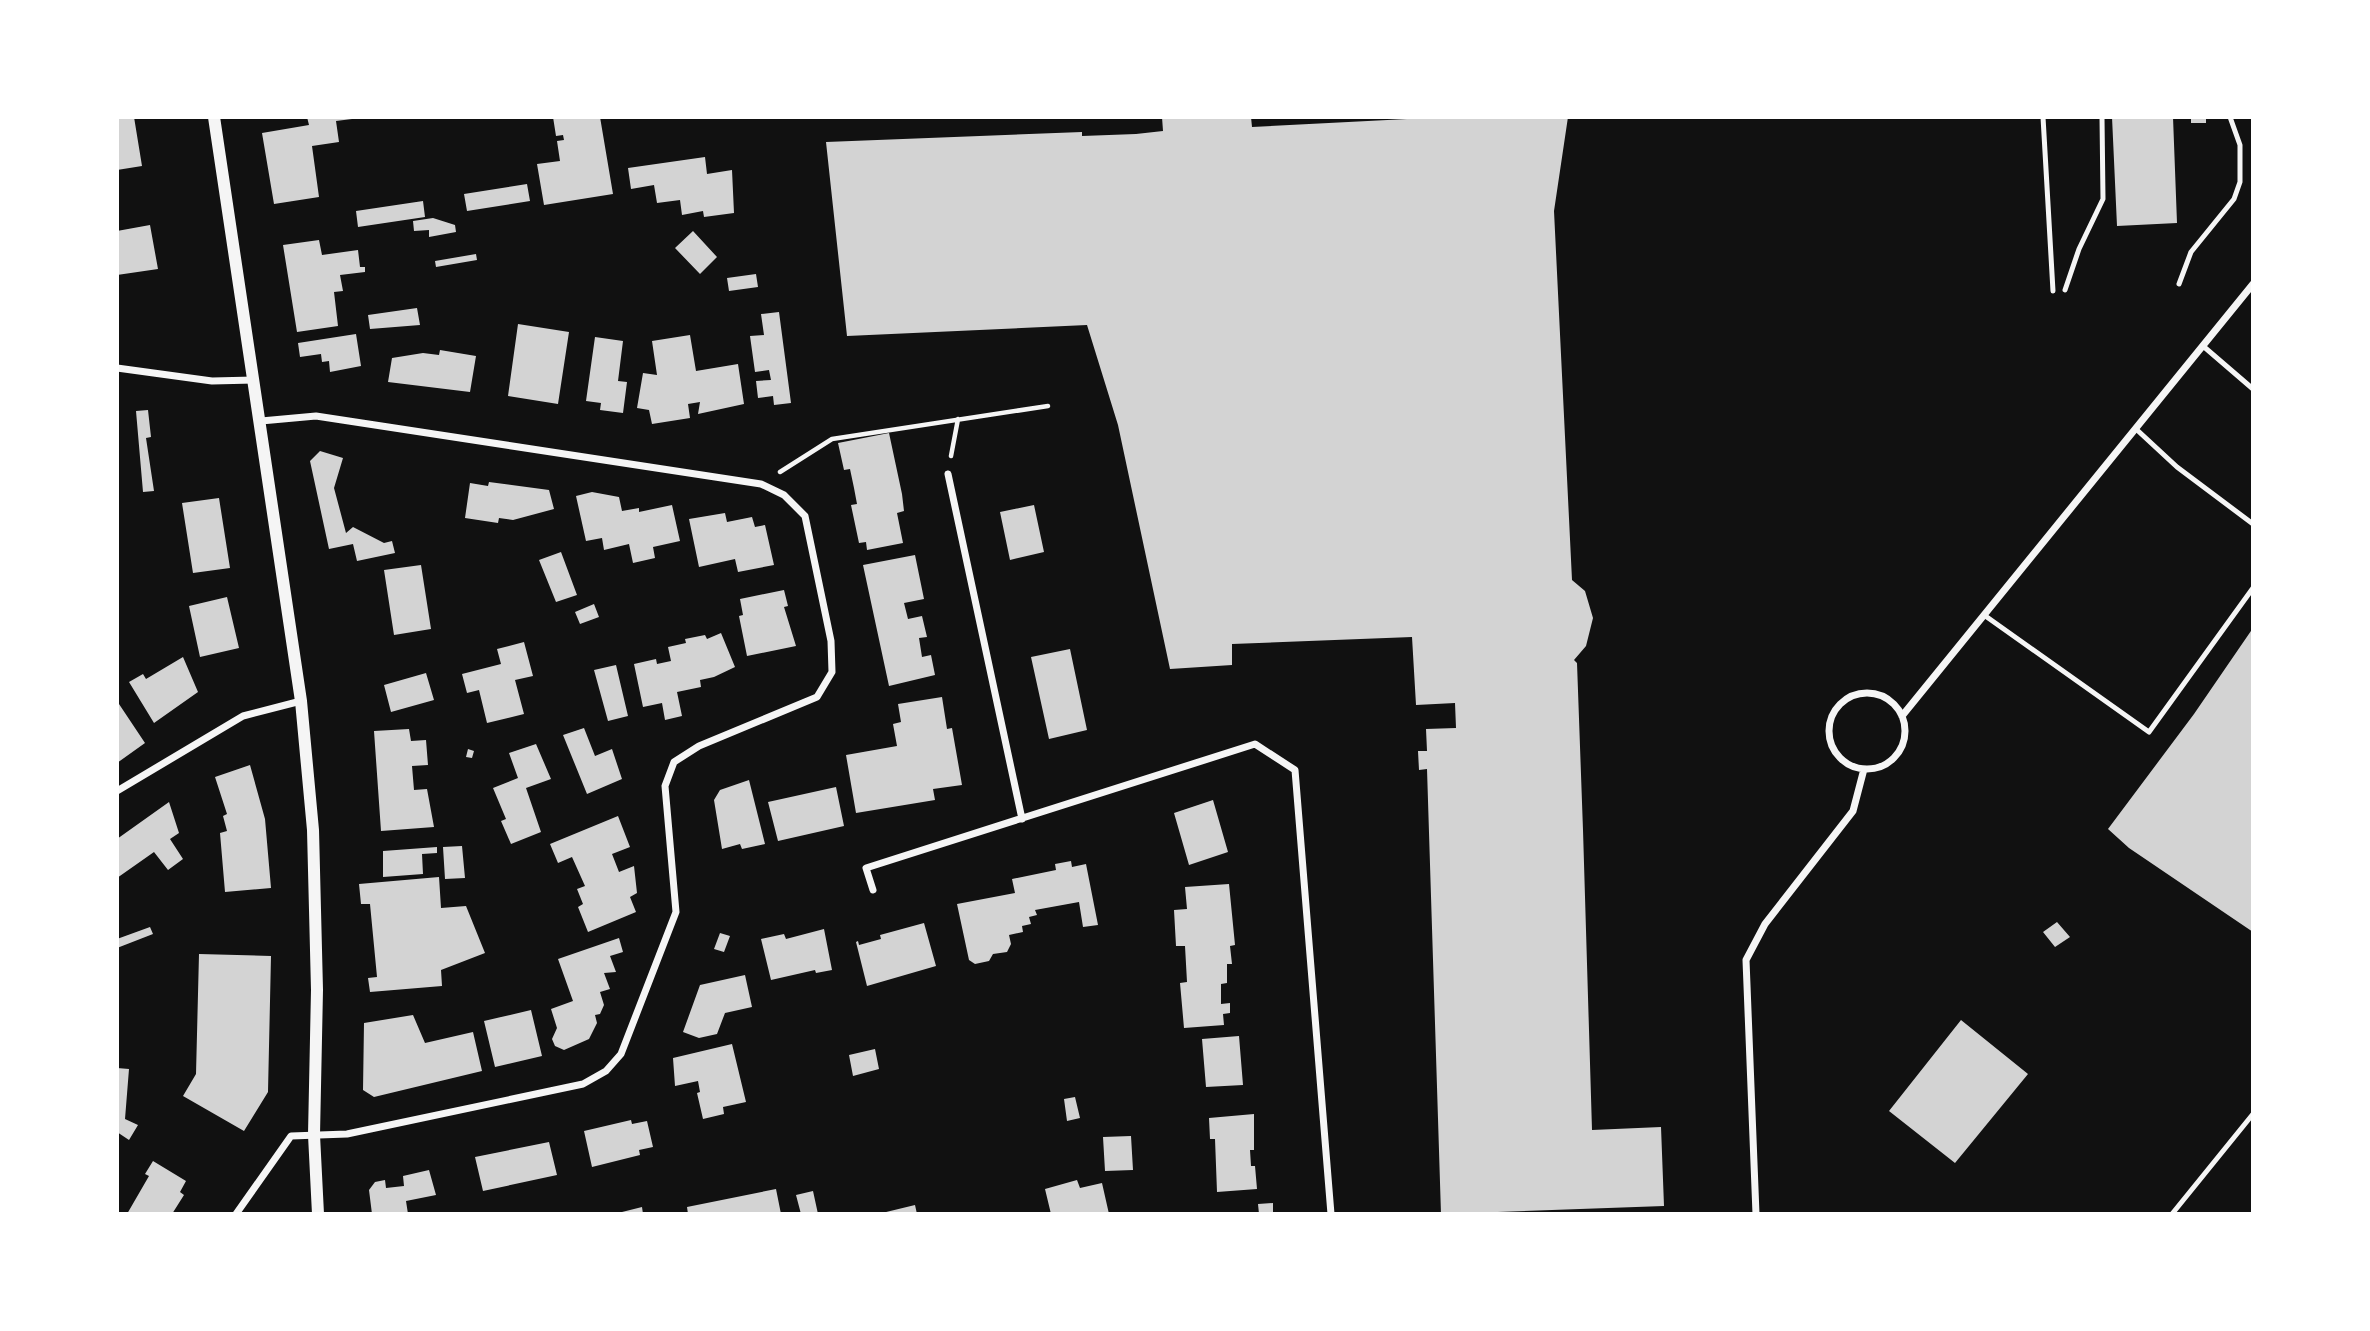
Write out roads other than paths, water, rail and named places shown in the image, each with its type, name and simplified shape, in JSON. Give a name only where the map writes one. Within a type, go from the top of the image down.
[{"type":"street","points":[[214,117],[301,701],[313,830],[317,990],[314,1135],[318,1214]]},
{"type":"street","points":[[1902,716],[2253,284]]},
{"type":"street","points":[[117,368],[212,381],[254,380]]},
{"type":"street","points":[[236,1214],[291,1136],[347,1133],[583,1084],[607,1071],[621,1054],[676,912],[665,786],[674,762],[699,746],[817,697],[832,672],[831,641],[805,516],[784,495],[761,484],[316,416],[261,421]]},
{"type":"street","points":[[948,474],[1022,818]]},
{"type":"street","points":[[1875,694],[1886,698],[1902,716],[1906,728],[1898,753],[1877,768],[1864,769],[1842,760],[1835,751],[1829,727],[1837,709],[1852,696],[1875,694]]},
{"type":"street","points":[[117,791],[243,716],[301,701]]},
{"type":"street","points":[[873,890],[866,868],[1255,744],[1294,770],[1331,1214]]},
{"type":"street","points":[[1756,1214],[1746,960],[1765,923],[1853,811],[1864,769]]},
{"type":"lane","points":[[2043,117],[2053,290]]},
{"type":"lane","points":[[2065,290],[2079,249],[2103,199],[2102,117]]},
{"type":"lane","points":[[2179,284],[2191,252],[2234,199],[2240,182],[2240,145],[2230,117]]},
{"type":"lane","points":[[2203,346],[2253,389]]},
{"type":"lane","points":[[2136,429],[2177,467],[2253,524]]},
{"type":"lane","points":[[1984,615],[2149,732],[2253,589]]},
{"type":"lane","points":[[2172,1214],[2253,1114]]}]
